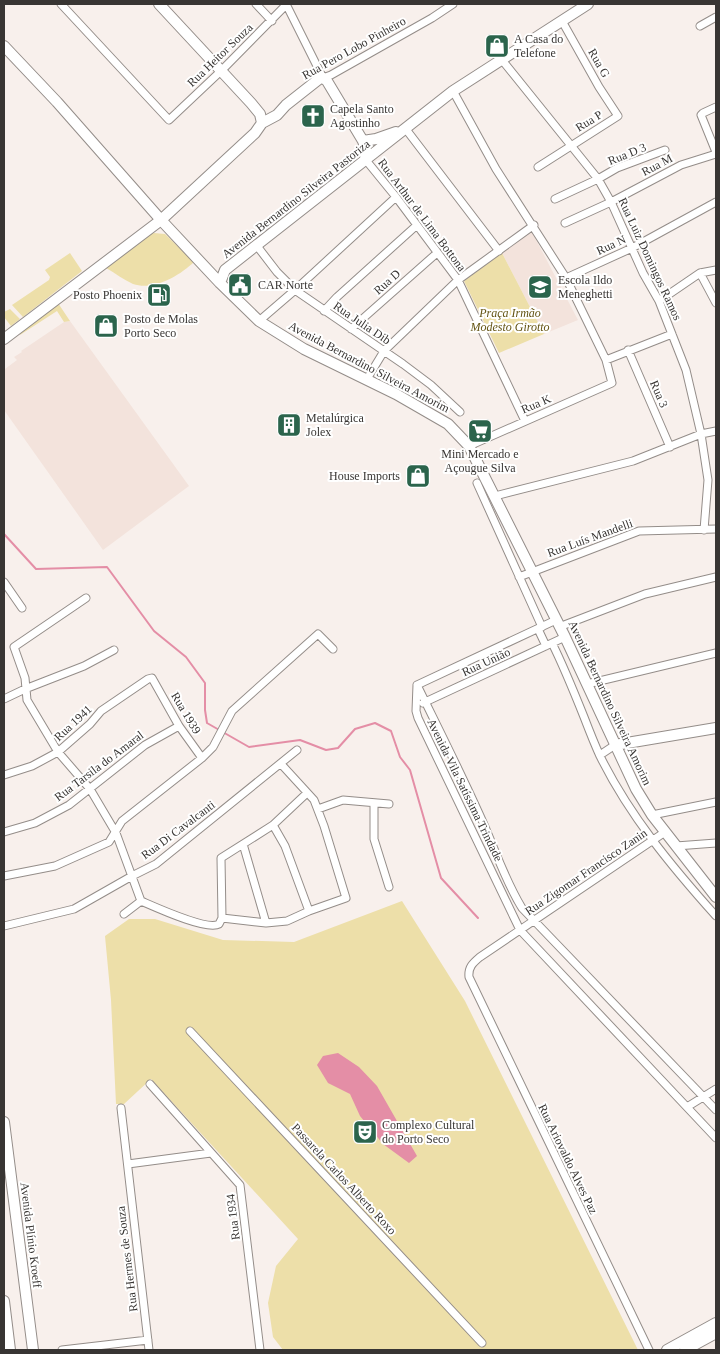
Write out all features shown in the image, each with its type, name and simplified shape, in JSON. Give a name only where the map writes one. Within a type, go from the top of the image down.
[{"type":"main road","points":[[159,4],[252,102],[261,119]]},
{"type":"main road","name":"Avenida Bernardino Silveira Pastoriza","points":[[220,283],[225,270],[453,91],[588,4]]},
{"type":"main road","name":"Avenida Bernardino Silveira Amorim","points":[[4,46],[57,102],[206,268],[259,321],[304,349],[413,403],[448,424],[469,446],[565,637],[630,778],[652,815],[716,897]]},
{"type":"main road","points":[[323,78],[327,81],[363,141],[366,159]]},
{"type":"main road","name":"Rua Pero Lobo Pinheiro","points":[[4,339],[162,220],[255,133],[261,119],[277,115],[286,105],[316,81],[323,78]]},
{"type":"main road","name":"Avenida Bernardino Silveira Pastoriza","points":[[363,141],[405,128]]},
{"type":"main road","name":"Avenida Bernardino Silveira Pastoriza","points":[[206,268],[225,270]]},
{"type":"main road","points":[[615,745],[716,728]]},
{"type":"main road","name":"Avenida Plínio Kroeff","points":[[4,1122],[33,1350]]},
{"type":"main road","points":[[4,1301],[10,1350]]},
{"type":"main road","points":[[667,1350],[716,1323]]},
{"type":"main road","points":[[685,1350],[716,1333]]},
{"type":"street","name":"Rua Heitor Souza","points":[[61,4],[169,120],[272,21],[286,4]]},
{"type":"street","points":[[256,4],[272,21]]},
{"type":"street","points":[[286,4],[323,78]]},
{"type":"street","name":"Rua Pero Lobo Pinheiro","points":[[323,78],[454,4]]},
{"type":"street","points":[[700,26],[716,17]]},
{"type":"street","name":"Rua G","points":[[562,20],[599,87],[618,116]]},
{"type":"street","name":"Rua Luiz Domingos Ramos","points":[[502,60],[598,179],[611,202],[643,273],[659,301],[686,370],[701,434],[708,480],[704,530]]},
{"type":"street","points":[[453,91],[496,169],[534,225],[566,278],[606,360],[672,334]]},
{"type":"street","name":"Rua M","points":[[565,223],[611,202],[681,165],[716,153],[701,115],[716,107]]},
{"type":"street","name":"Rua P","points":[[538,167],[618,116]]},
{"type":"street","points":[[405,128],[499,251]]},
{"type":"street","name":"Rua D 3","points":[[555,198],[598,179],[617,168],[665,150]]},
{"type":"street","name":"Rua Arthur de Lima Bottona","points":[[366,159],[458,280],[525,421]]},
{"type":"street","points":[[259,321],[396,196]]},
{"type":"street","name":"Rua N","points":[[566,278],[632,248],[716,202]]},
{"type":"street","points":[[324,311],[417,225]]},
{"type":"street","points":[[367,379],[384,351],[458,280],[534,225]]},
{"type":"street","name":"Rua Julia Dib","points":[[257,246],[277,272],[295,290],[431,385],[460,412]]},
{"type":"street","name":"Rua D","points":[[351,329],[437,252]]},
{"type":"street","points":[[659,301],[700,273],[716,270]]},
{"type":"street","points":[[700,273],[716,304]]},
{"type":"street","name":"Rua 3","points":[[628,350],[670,447]]},
{"type":"street","name":"Rua K","points":[[469,446],[612,383],[606,360]]},
{"type":"street","points":[[495,496],[633,461],[701,434],[716,431]]},
{"type":"street","points":[[477,483],[540,628],[563,666],[600,755],[623,796],[653,840],[684,881],[716,916]]},
{"type":"street","name":"Rua Luís Mandelli","points":[[519,577],[639,531],[716,529]]},
{"type":"street","name":"Rua União","points":[[417,685],[540,628],[645,594],[716,577]]},
{"type":"street","points":[[4,582],[22,608]]},
{"type":"street","points":[[86,598],[14,647],[25,678],[27,700],[58,752],[90,789],[116,833],[141,902],[177,916],[212,926],[220,921],[287,922],[309,911],[346,898],[314,800],[281,764]]},
{"type":"street","points":[[4,876],[55,866],[109,842],[122,821],[202,758],[213,747],[232,711],[318,634],[333,649]]},
{"type":"street","name":"Rua União","points":[[416,707],[565,637]]},
{"type":"street","points":[[4,699],[84,666],[114,650]]},
{"type":"street","points":[[587,684],[716,653]]},
{"type":"street","name":"Rua 1939","points":[[152,678],[179,726],[202,758]]},
{"type":"street","name":"Rua 1941","points":[[4,775],[32,766],[58,752],[90,724],[101,711],[152,678]]},
{"type":"street","name":"Avenida Vila Satíssima Trindade","points":[[417,685],[447,745],[514,895],[522,908],[716,1110]]},
{"type":"street","name":"Avenida Vila Satíssima Trindade","points":[[417,685],[416,707],[418,718],[520,930],[716,1138]]},
{"type":"street","name":"Rua Tarsila do Amaral","points":[[4,832],[35,823],[69,805],[145,745],[179,726]]},
{"type":"street","points":[[600,755],[615,745]]},
{"type":"street","name":"Rua Di Cavalcanti","points":[[4,926],[74,909],[156,864],[297,750]]},
{"type":"street","points":[[220,921],[220,858],[272,825],[308,793]]},
{"type":"street","points":[[318,809],[343,800],[389,804]]},
{"type":"street","points":[[652,815],[716,802]]},
{"type":"street","points":[[374,803],[374,839],[389,886]]},
{"type":"street","points":[[272,825],[285,846],[309,911]]},
{"type":"street","name":"Rua Zigomar Francisco Zanin","points":[[469,977],[470,967],[474,962],[666,832]]},
{"type":"street","points":[[676,846],[716,843]]},
{"type":"street","points":[[243,844],[266,923]]},
{"type":"street","points":[[124,914],[141,902]]},
{"type":"street","name":"Rua Ariovaldo Alves Paz","points":[[469,977],[649,1350]]},
{"type":"street","name":"Passarela Carlos Alberto Roxo","points":[[190,1031],[482,1343]]},
{"type":"street","name":"Rua 1934","points":[[150,1084],[241,1188],[260,1350]]},
{"type":"street","points":[[687,1107],[716,1088]]},
{"type":"street","name":"Rua Hermes de Souza","points":[[121,1108],[150,1350]]},
{"type":"street","points":[[128,1164],[211,1153]]},
{"type":"street","points":[[62,1350],[148,1340]]},
{"type":"shaded area","name":"Escola Ildo Meneghetti","points":[[532,232],[578,320],[544,334],[502,253]]},
{"type":"shaded area","points":[[70,321],[189,486],[103,550],[4,410],[4,367],[5,369],[17,360],[14,357],[21,351],[64,322]]},
{"type":"shaded area","points":[[338,1053],[359,1067],[377,1086],[417,1156],[409,1163],[383,1144],[360,1116],[350,1094],[328,1083],[317,1065],[323,1056]]},
{"type":"green space","points":[[154,233],[165,234],[194,262],[166,281],[141,286],[126,281],[106,268],[148,235]]},
{"type":"green space","points":[[70,253],[82,271],[23,317],[12,305],[49,280],[50,277],[45,270]]},
{"type":"green space","name":"Praça Irmão Modesto Girotto","points":[[502,253],[544,334],[499,353],[464,281]]},
{"type":"green space","points":[[58,303],[70,321],[64,322],[57,311],[20,335],[22,329]]},
{"type":"green space","points":[[10,309],[20,319],[11,326],[4,317],[4,312]]},
{"type":"green space","name":"Complexo Cultural do Porto Seco","points":[[402,901],[465,1001],[638,1350],[283,1350],[273,1337],[268,1303],[276,1266],[298,1239],[151,1079],[124,1104],[116,1104],[111,1000],[105,936],[129,919],[155,919],[223,940],[294,942]]},
{"type":"waterway","points":[[4,534],[36,569],[107,567],[154,631],[186,657],[205,683],[207,723],[249,747],[300,740],[326,750],[338,748],[355,729],[375,723],[391,731],[400,757],[410,770],[441,878],[478,918]]},
{"type":"place","name":"A Casa do Telefone","points":[[497,46]]},
{"type":"place","name":"Capela Santo Agostinho","points":[[313,116]]},
{"type":"place","name":"CAR Norte","points":[[240,285]]},
{"type":"place","name":"Escola Ildo Meneghetti","points":[[540,287]]},
{"type":"place","name":"Posto Phoenix","points":[[159,295]]},
{"type":"place","name":"Posto de Molas Porto Seco","points":[[106,326]]},
{"type":"place","name":"Metalúrgica Jolex","points":[[289,425]]},
{"type":"place","name":"Mini Mercado e Açougue Silva","points":[[480,431]]},
{"type":"place","name":"House Imports","points":[[418,476]]},
{"type":"place","name":"Complexo Cultural do Porto Seco","points":[[365,1132]]}]
